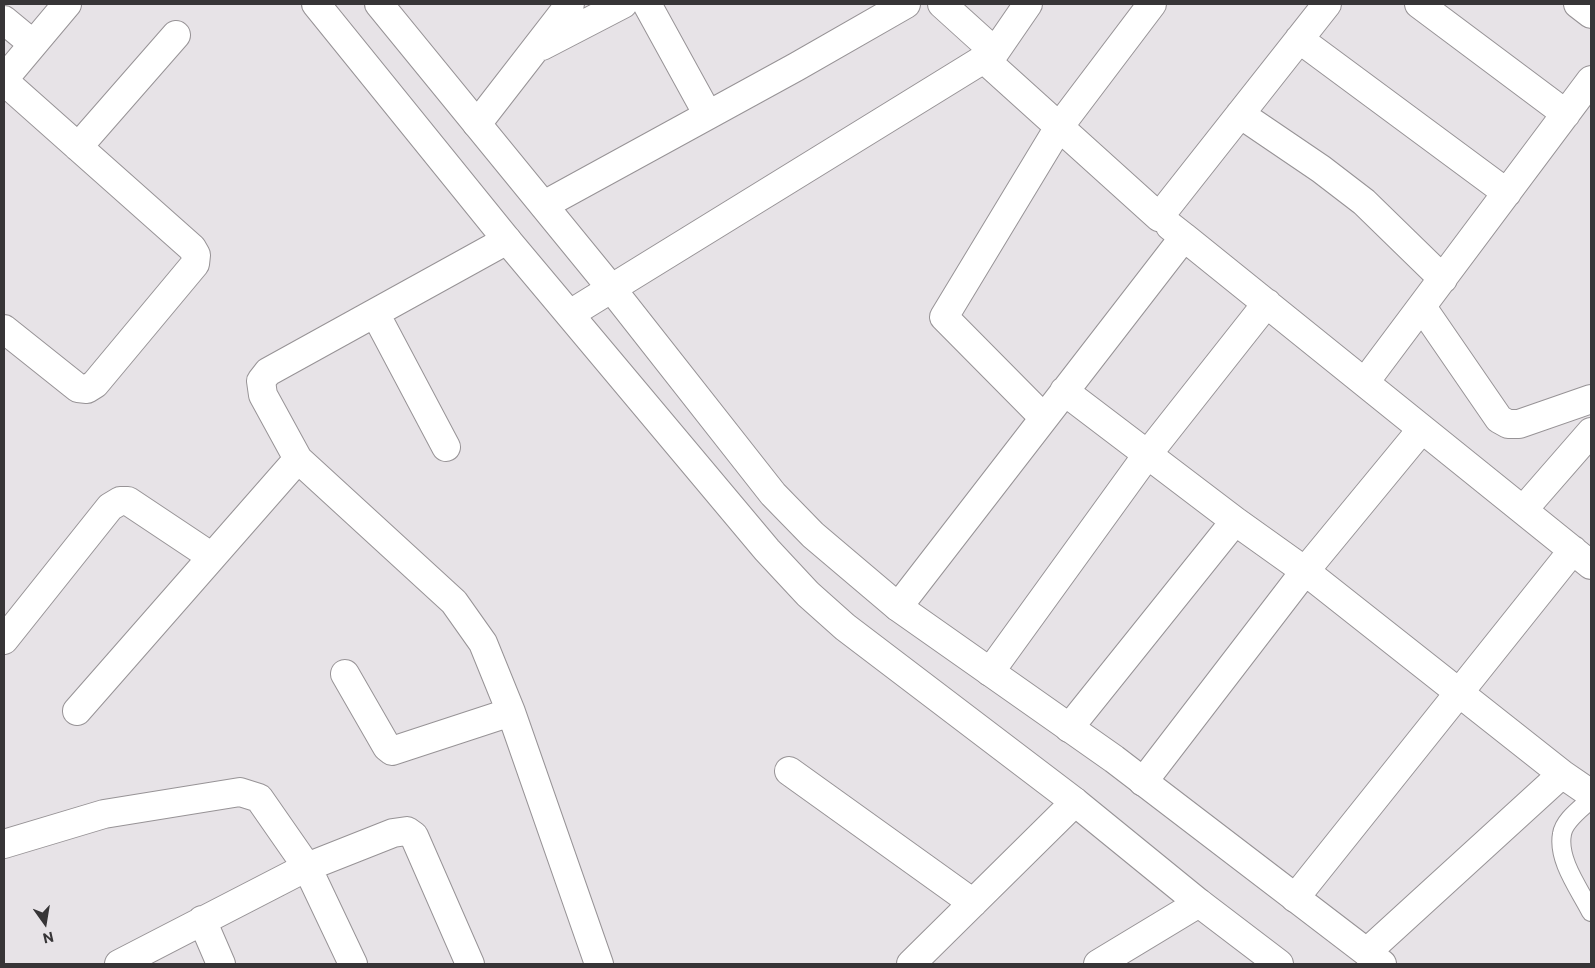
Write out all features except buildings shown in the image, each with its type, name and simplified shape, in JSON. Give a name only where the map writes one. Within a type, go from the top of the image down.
[{"type":"street","points":[[4,329],[78,388],[87,389],[95,384],[195,264],[196,255],[192,248],[4,80],[67,4]]},
{"type":"street","points":[[316,4],[507,240],[767,550],[808,594],[868,645],[1075,802],[1199,903],[1279,964]]},
{"type":"street","points":[[380,4],[611,288],[773,494],[813,535],[898,607],[1143,782],[1374,958],[1562,774]]},
{"type":"street","points":[[536,49],[623,4]]},
{"type":"street","points":[[647,4],[708,115]]},
{"type":"street","points":[[544,205],[906,4]]},
{"type":"street","points":[[942,4],[1059,127],[1159,217],[1582,558],[1458,693],[1295,898]]},
{"type":"street","points":[[570,314],[990,56],[1028,4]]},
{"type":"street","points":[[1043,418],[944,317],[1059,127],[1152,4]]},
{"type":"street","points":[[1159,217],[1327,4]]},
{"type":"street","points":[[1419,4],[1566,114]]},
{"type":"street","points":[[1578,4],[1591,14]]},
{"type":"street","points":[[477,124],[536,49],[559,8]]},
{"type":"street","points":[[4,20],[33,44]]},
{"type":"street","points":[[78,147],[176,35]]},
{"type":"street","points":[[1299,39],[1506,193]]},
{"type":"street","points":[[1365,382],[1591,80]]},
{"type":"street","points":[[1240,114],[1321,168],[1364,202],[1442,279]]},
{"type":"street","points":[[898,607],[1184,237]]},
{"type":"street","points":[[507,240],[268,372],[261,381],[262,394],[298,459],[454,602],[483,644],[511,712],[599,964]]},
{"type":"street","points":[[990,672],[1147,455],[1267,303]]},
{"type":"street","points":[[1422,307],[1499,420],[1508,424],[1519,424],[1591,399]]},
{"type":"street","points":[[374,313],[446,447]]},
{"type":"street","points":[[1064,391],[1235,521],[1305,571],[1458,693],[1562,774],[1591,794]]},
{"type":"street","points":[[1143,782],[1305,571],[1422,429]]},
{"type":"street","points":[[1523,510],[1591,432]]},
{"type":"street","points":[[77,711],[298,459]]},
{"type":"street","points":[[4,640],[110,507],[120,501],[128,501],[212,556]]},
{"type":"street","points":[[1069,728],[1235,521]]},
{"type":"street","points":[[345,674],[387,747],[392,752],[511,712]]},
{"type":"street","points":[[789,771],[972,903]]},
{"type":"street","points":[[4,844],[104,814],[240,792],[259,798],[307,867],[353,964]]},
{"type":"street","points":[[919,962],[972,903],[1075,802]]},
{"type":"street","points":[[119,964],[307,867],[393,833],[407,831],[414,836],[470,964]]},
{"type":"street","points":[[1098,964],[1199,903]]},
{"type":"street","points":[[202,920],[221,964]]},
{"type":"lane","points":[[1591,799],[1568,821],[1562,833],[1562,848],[1568,867],[1591,912]]}]
